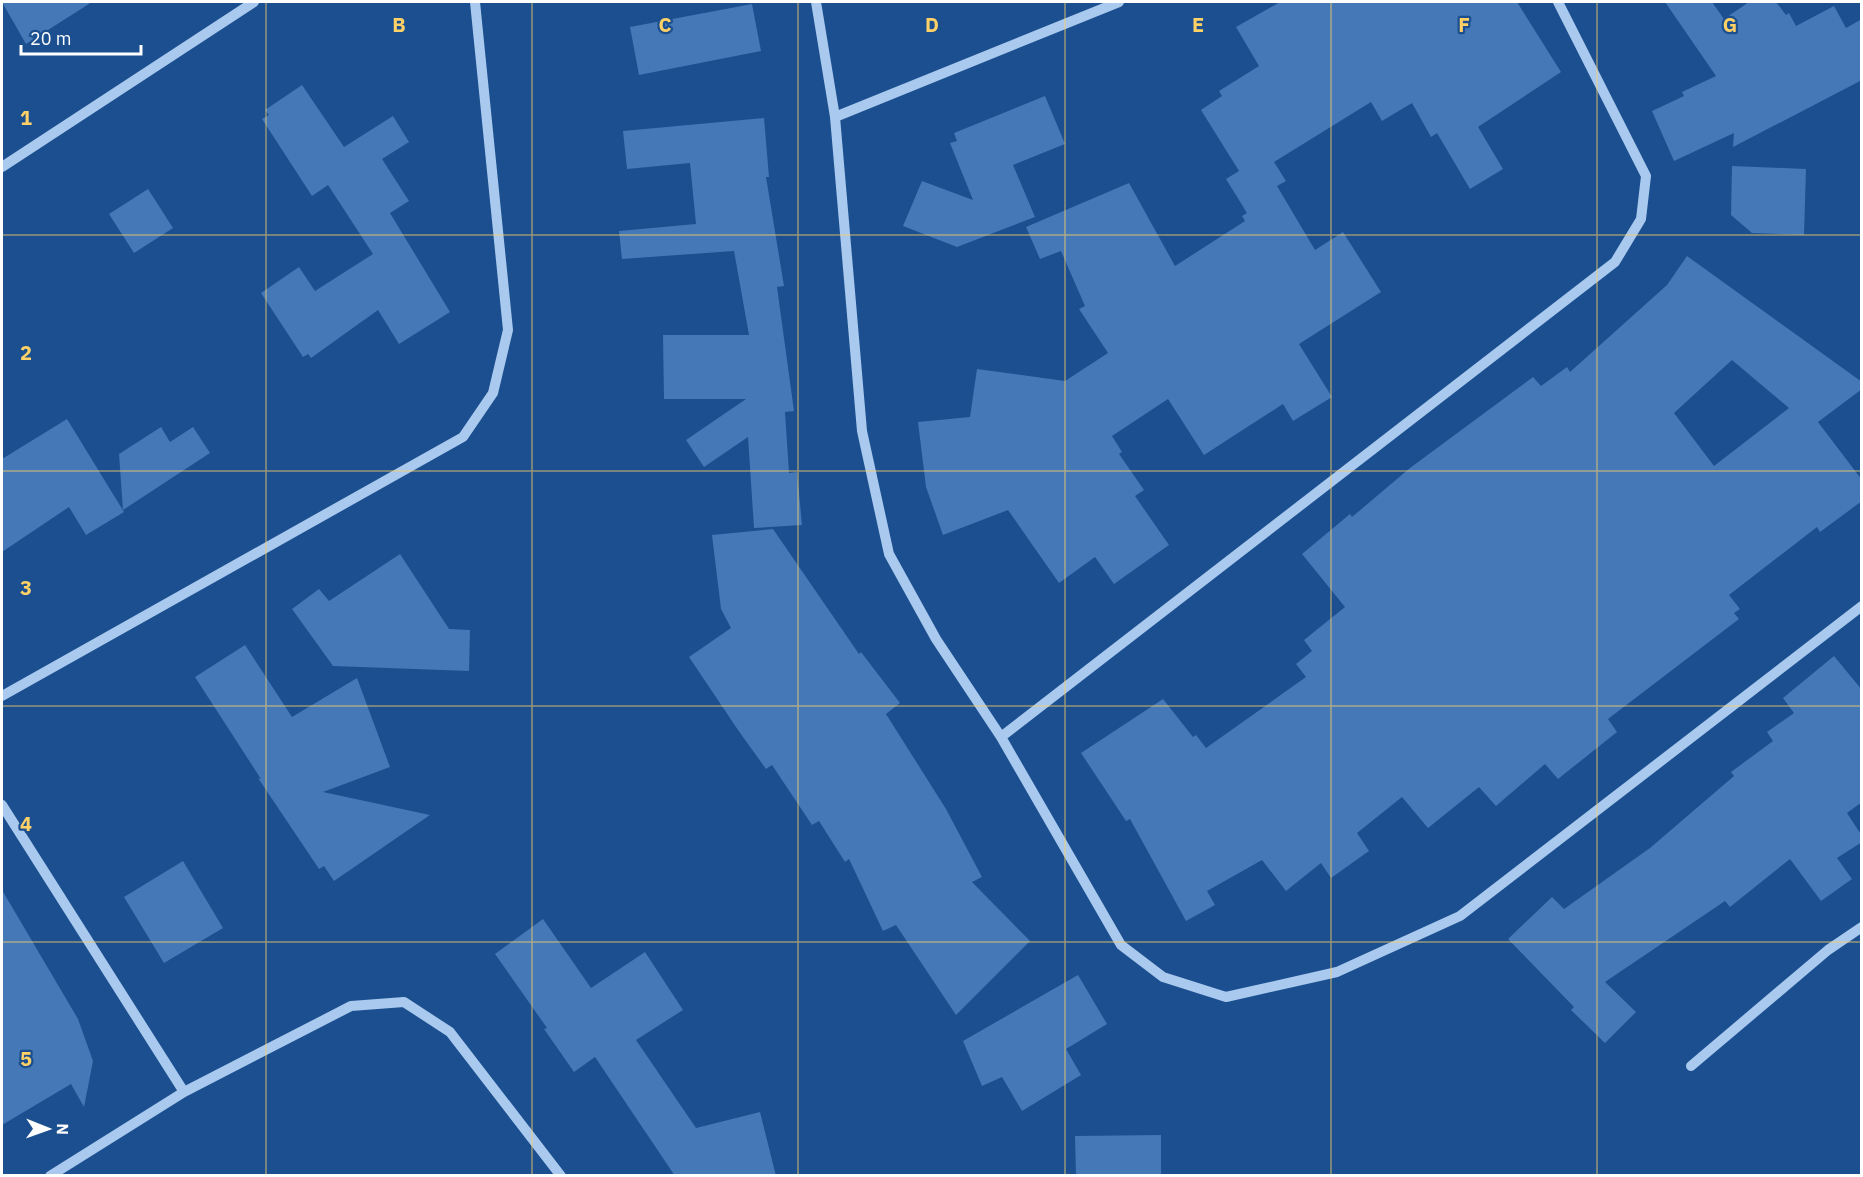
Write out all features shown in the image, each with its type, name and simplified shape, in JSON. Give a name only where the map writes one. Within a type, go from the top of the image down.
[{"type":"street","points":[[2,167],[254,2]]},
{"type":"street","points":[[2,696],[463,436],[493,393],[508,330],[475,2]]},
{"type":"street","points":[[816,2],[835,117],[862,431],[889,554],[936,639],[1001,737],[1121,945],[1163,977],[1226,997],[1337,972],[1460,915],[1862,606]]},
{"type":"street","points":[[835,117],[1119,2]]},
{"type":"street","points":[[1001,737],[1615,262],[1641,219],[1646,176],[1558,2]]},
{"type":"street","points":[[2,805],[184,1092]]},
{"type":"street","points":[[1690,1065],[1828,950],[1862,927]]},
{"type":"street","points":[[50,1176],[184,1092],[351,1006],[404,1002],[450,1032],[561,1176]]},
{"type":"building","points":[[2,2],[92,2],[26,44]]},
{"type":"building","points":[[1280,2],[1517,2],[1561,72],[1478,127],[1503,169],[1470,189],[1437,133],[1431,137],[1412,103],[1382,121],[1371,102],[1274,162],[1286,181],[1277,186],[1315,250],[1343,232],[1381,292],[1299,344],[1332,397],[1293,421],[1283,404],[1204,455],[1168,399],[1112,436],[1122,452],[1119,454],[1144,490],[1135,496],[1169,545],[1114,584],[1095,557],[1059,583],[1008,510],[943,535],[926,487],[918,422],[970,417],[977,369],[1065,381],[1108,353],[1079,309],[1085,306],[1061,251],[1040,259],[1026,227],[1129,183],[1175,266],[1245,221],[1242,216],[1247,213],[1226,179],[1239,171],[1201,110],[1222,96],[1219,91],[1259,66],[1236,27]]},
{"type":"building","points":[[1665,2],[1712,2],[1724,19],[1749,2],[1776,2],[1786,15],[1789,13],[1796,26],[1834,6],[1846,28],[1862,19],[1862,80],[1733,147],[1734,133],[1674,161],[1652,111],[1684,96],[1682,92],[1716,76]]},
{"type":"building","points":[[752,4],[761,51],[639,75],[630,27]]},
{"type":"building","points":[[302,85],[344,147],[393,116],[409,142],[382,159],[409,201],[390,213],[450,312],[399,344],[378,310],[311,358],[308,354],[303,357],[261,293],[299,267],[315,291],[373,254],[328,185],[312,196],[262,119],[269,115],[265,110]]},
{"type":"building","points":[[1045,96],[1065,144],[1013,165],[1035,217],[957,247],[903,226],[922,181],[973,200],[950,143],[957,141],[954,133]]},
{"type":"building","points":[[764,118],[769,177],[766,177],[784,286],[777,287],[794,411],[785,412],[789,473],[797,472],[802,525],[754,528],[748,437],[704,467],[686,440],[746,399],[664,399],[663,335],[749,335],[734,251],[622,259],[619,231],[696,224],[690,163],[627,169],[623,131]]},
{"type":"building","points":[[1732,166],[1806,169],[1804,235],[1752,233],[1731,215]]},
{"type":"building","points":[[148,189],[173,228],[134,253],[109,214]]},
{"type":"building","points":[[1687,256],[1862,382],[1862,389],[1818,422],[1862,480],[1862,501],[1820,532],[1817,527],[1729,595],[1740,609],[1734,613],[1739,619],[1608,719],[1617,732],[1558,779],[1545,764],[1496,806],[1479,787],[1428,828],[1402,797],[1357,833],[1369,851],[1331,878],[1321,863],[1286,891],[1262,860],[1207,891],[1215,905],[1186,921],[1130,819],[1126,821],[1081,753],[1163,699],[1193,737],[1196,735],[1206,748],[1306,677],[1296,664],[1312,651],[1304,640],[1345,607],[1302,554],[1350,514],[1352,517],[1410,468],[1533,377],[1541,386],[1567,367],[1570,372],[1667,285]],"holes":[[[1732,360],[1789,408],[1714,466],[1674,413]]]},
{"type":"building","points":[[67,419],[124,512],[86,535],[69,507],[2,552],[2,459]]},
{"type":"building","points":[[161,427],[170,442],[193,427],[210,453],[123,510],[119,454]]},
{"type":"building","points":[[773,529],[859,654],[861,652],[900,703],[886,714],[946,809],[982,877],[972,882],[1030,941],[956,1015],[896,925],[883,931],[849,859],[845,862],[819,821],[812,825],[772,765],[766,769],[689,657],[731,628],[721,609],[712,535]]},
{"type":"building","points":[[400,554],[449,629],[470,630],[469,671],[333,666],[292,609],[319,589],[329,601]]},
{"type":"building","points":[[245,645],[292,717],[357,678],[390,767],[323,792],[430,815],[334,881],[324,866],[319,869],[258,778],[261,779],[195,677]]},
{"type":"building","points":[[1834,656],[1862,690],[1862,802],[1847,813],[1862,836],[1862,842],[1837,858],[1852,879],[1821,901],[1790,859],[1730,907],[1725,901],[1605,982],[1636,1012],[1605,1043],[1571,1010],[1574,1007],[1508,939],[1552,897],[1564,909],[1650,848],[1734,776],[1731,772],[1773,741],[1767,732],[1794,713],[1783,698]]},
{"type":"building","points":[[183,861],[223,928],[164,963],[124,897]]},
{"type":"building","points":[[2,890],[78,1019],[93,1061],[84,1107],[71,1084],[2,1125]]},
{"type":"building","points":[[543,919],[591,988],[645,952],[683,1010],[636,1040],[696,1128],[760,1112],[776,1176],[675,1176],[595,1057],[574,1072],[544,1029],[547,1028],[495,954]]},
{"type":"building","points":[[1078,975],[1107,1024],[1066,1049],[1081,1075],[1022,1111],[1002,1077],[982,1086],[963,1041]]},
{"type":"building","points":[[1161,1135],[1161,1176],[1076,1176],[1075,1136]]}]
